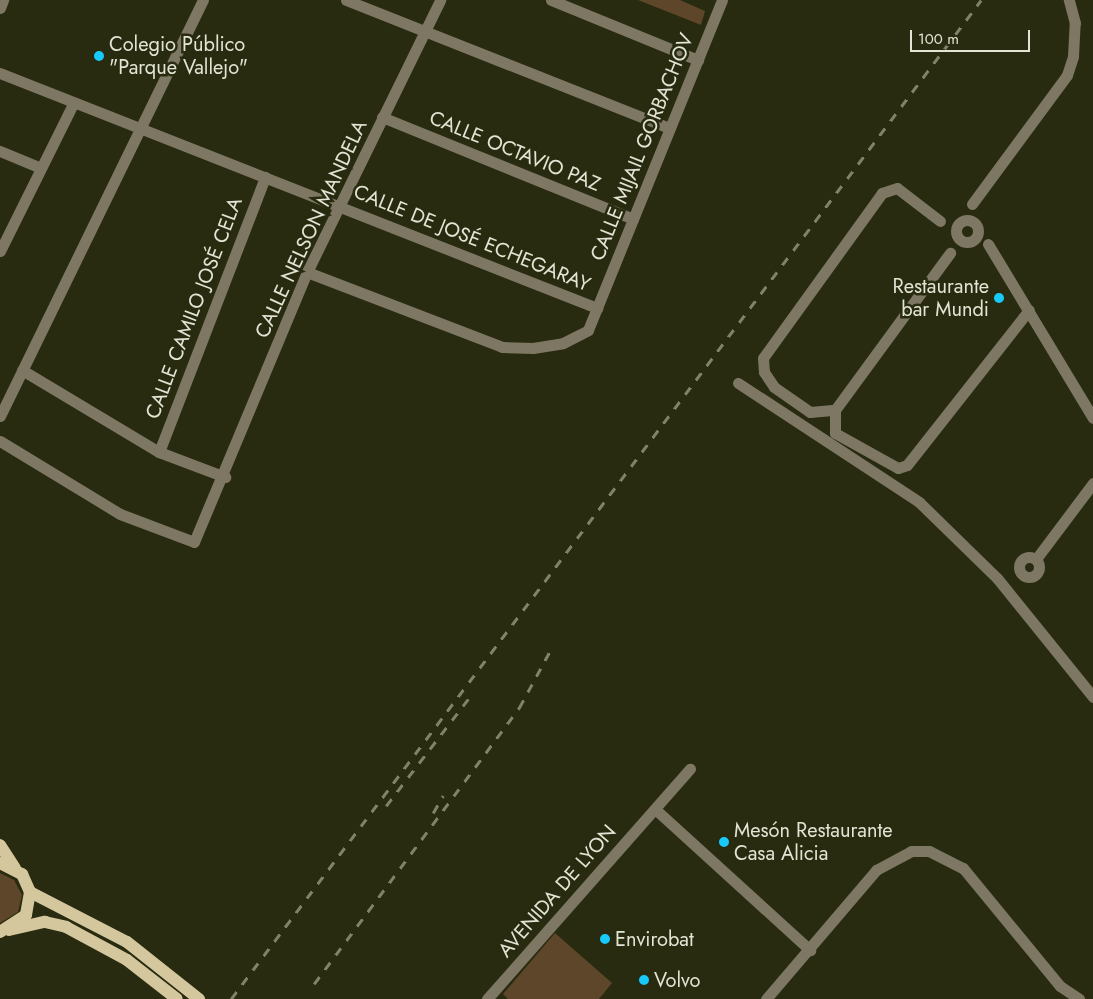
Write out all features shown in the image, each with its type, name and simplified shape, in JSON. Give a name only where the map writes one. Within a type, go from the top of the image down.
[{"type":"main road","points":[[0,845],[30,892],[127,942],[199,999]]},
{"type":"main road","points":[[0,863],[16,870]]},
{"type":"main road","points":[[4,931],[26,915],[30,892]]},
{"type":"main road","points":[[4,931],[45,922],[66,927],[127,960],[177,999]]},
{"type":"street","points":[[0,8],[3,0]]},
{"type":"street","points":[[0,416],[203,0]]},
{"type":"street","name":"CALLE NELSON MANDELA","points":[[0,441],[120,514],[194,542],[225,477],[307,272],[338,205],[440,0]]},
{"type":"street","points":[[552,0],[698,60]]},
{"type":"street","name":"CALLE MIJAIL GORBACHOV","points":[[307,272],[502,347],[563,343],[588,330],[722,0]]},
{"type":"street","points":[[1029,310],[907,465],[898,468],[834,433],[834,410],[962,238],[968,223],[972,204],[1067,75],[1074,40],[1069,0]]},
{"type":"street","points":[[353,1],[670,128]]},
{"type":"street","name":"CALLE DE JOSÉ ECHEGARAY","points":[[0,73],[73,104],[338,205],[597,308]]},
{"type":"street","points":[[0,251],[5,229],[41,168],[73,104]]},
{"type":"street","name":"CALLE OCTAVIO PAZ","points":[[382,117],[633,219]]},
{"type":"street","points":[[0,151],[41,168]]},
{"type":"street","name":"CALLE CAMILO JOSÉ CELA","points":[[159,452],[265,177]]},
{"type":"street","points":[[834,410],[810,412],[774,387],[764,372],[763,358],[882,193],[898,188],[962,238],[988,244]]},
{"type":"street","points":[[940,221],[968,223],[988,244],[1093,418]]},
{"type":"street","points":[[962,238],[968,223]]},
{"type":"street","points":[[22,370],[159,452],[225,477]]},
{"type":"street","points":[[738,383],[919,502],[996,578],[1093,697]]},
{"type":"street","points":[[1036,560],[1093,483]]},
{"type":"street","name":"AVENIDA DE LYON","points":[[487,999],[690,769]]},
{"type":"street","points":[[655,809],[810,950]]},
{"type":"street","points":[[766,999],[810,950],[876,870],[911,851],[929,851],[963,868],[1060,986],[1080,999]]},
{"type":"shaded area","points":[[638,0],[680,0],[705,11],[701,25]]},
{"type":"shaded area","points":[[0,873],[14,880],[22,895],[18,912],[0,923]]},
{"type":"shaded area","points":[[555,933],[612,983],[599,999],[508,999],[503,994]]},
{"type":"railway","points":[[231,999],[981,0]]},
{"type":"railway","points":[[314,984],[519,708],[550,651]]},
{"type":"railway","points":[[386,806],[468,699]]},
{"type":"railway","points":[[433,813],[443,796]]},
{"type":"place","name":"Colegio Público \"Parque Vallejo\"","points":[[99,56]]},
{"type":"place","name":"Restaurante bar Mundi","points":[[999,298]]},
{"type":"place","name":"Mesón Restaurante Casa Alicia","points":[[724,842]]},
{"type":"place","name":"Envirobat","points":[[605,939]]},
{"type":"place","name":"Volvo","points":[[644,980]]}]
